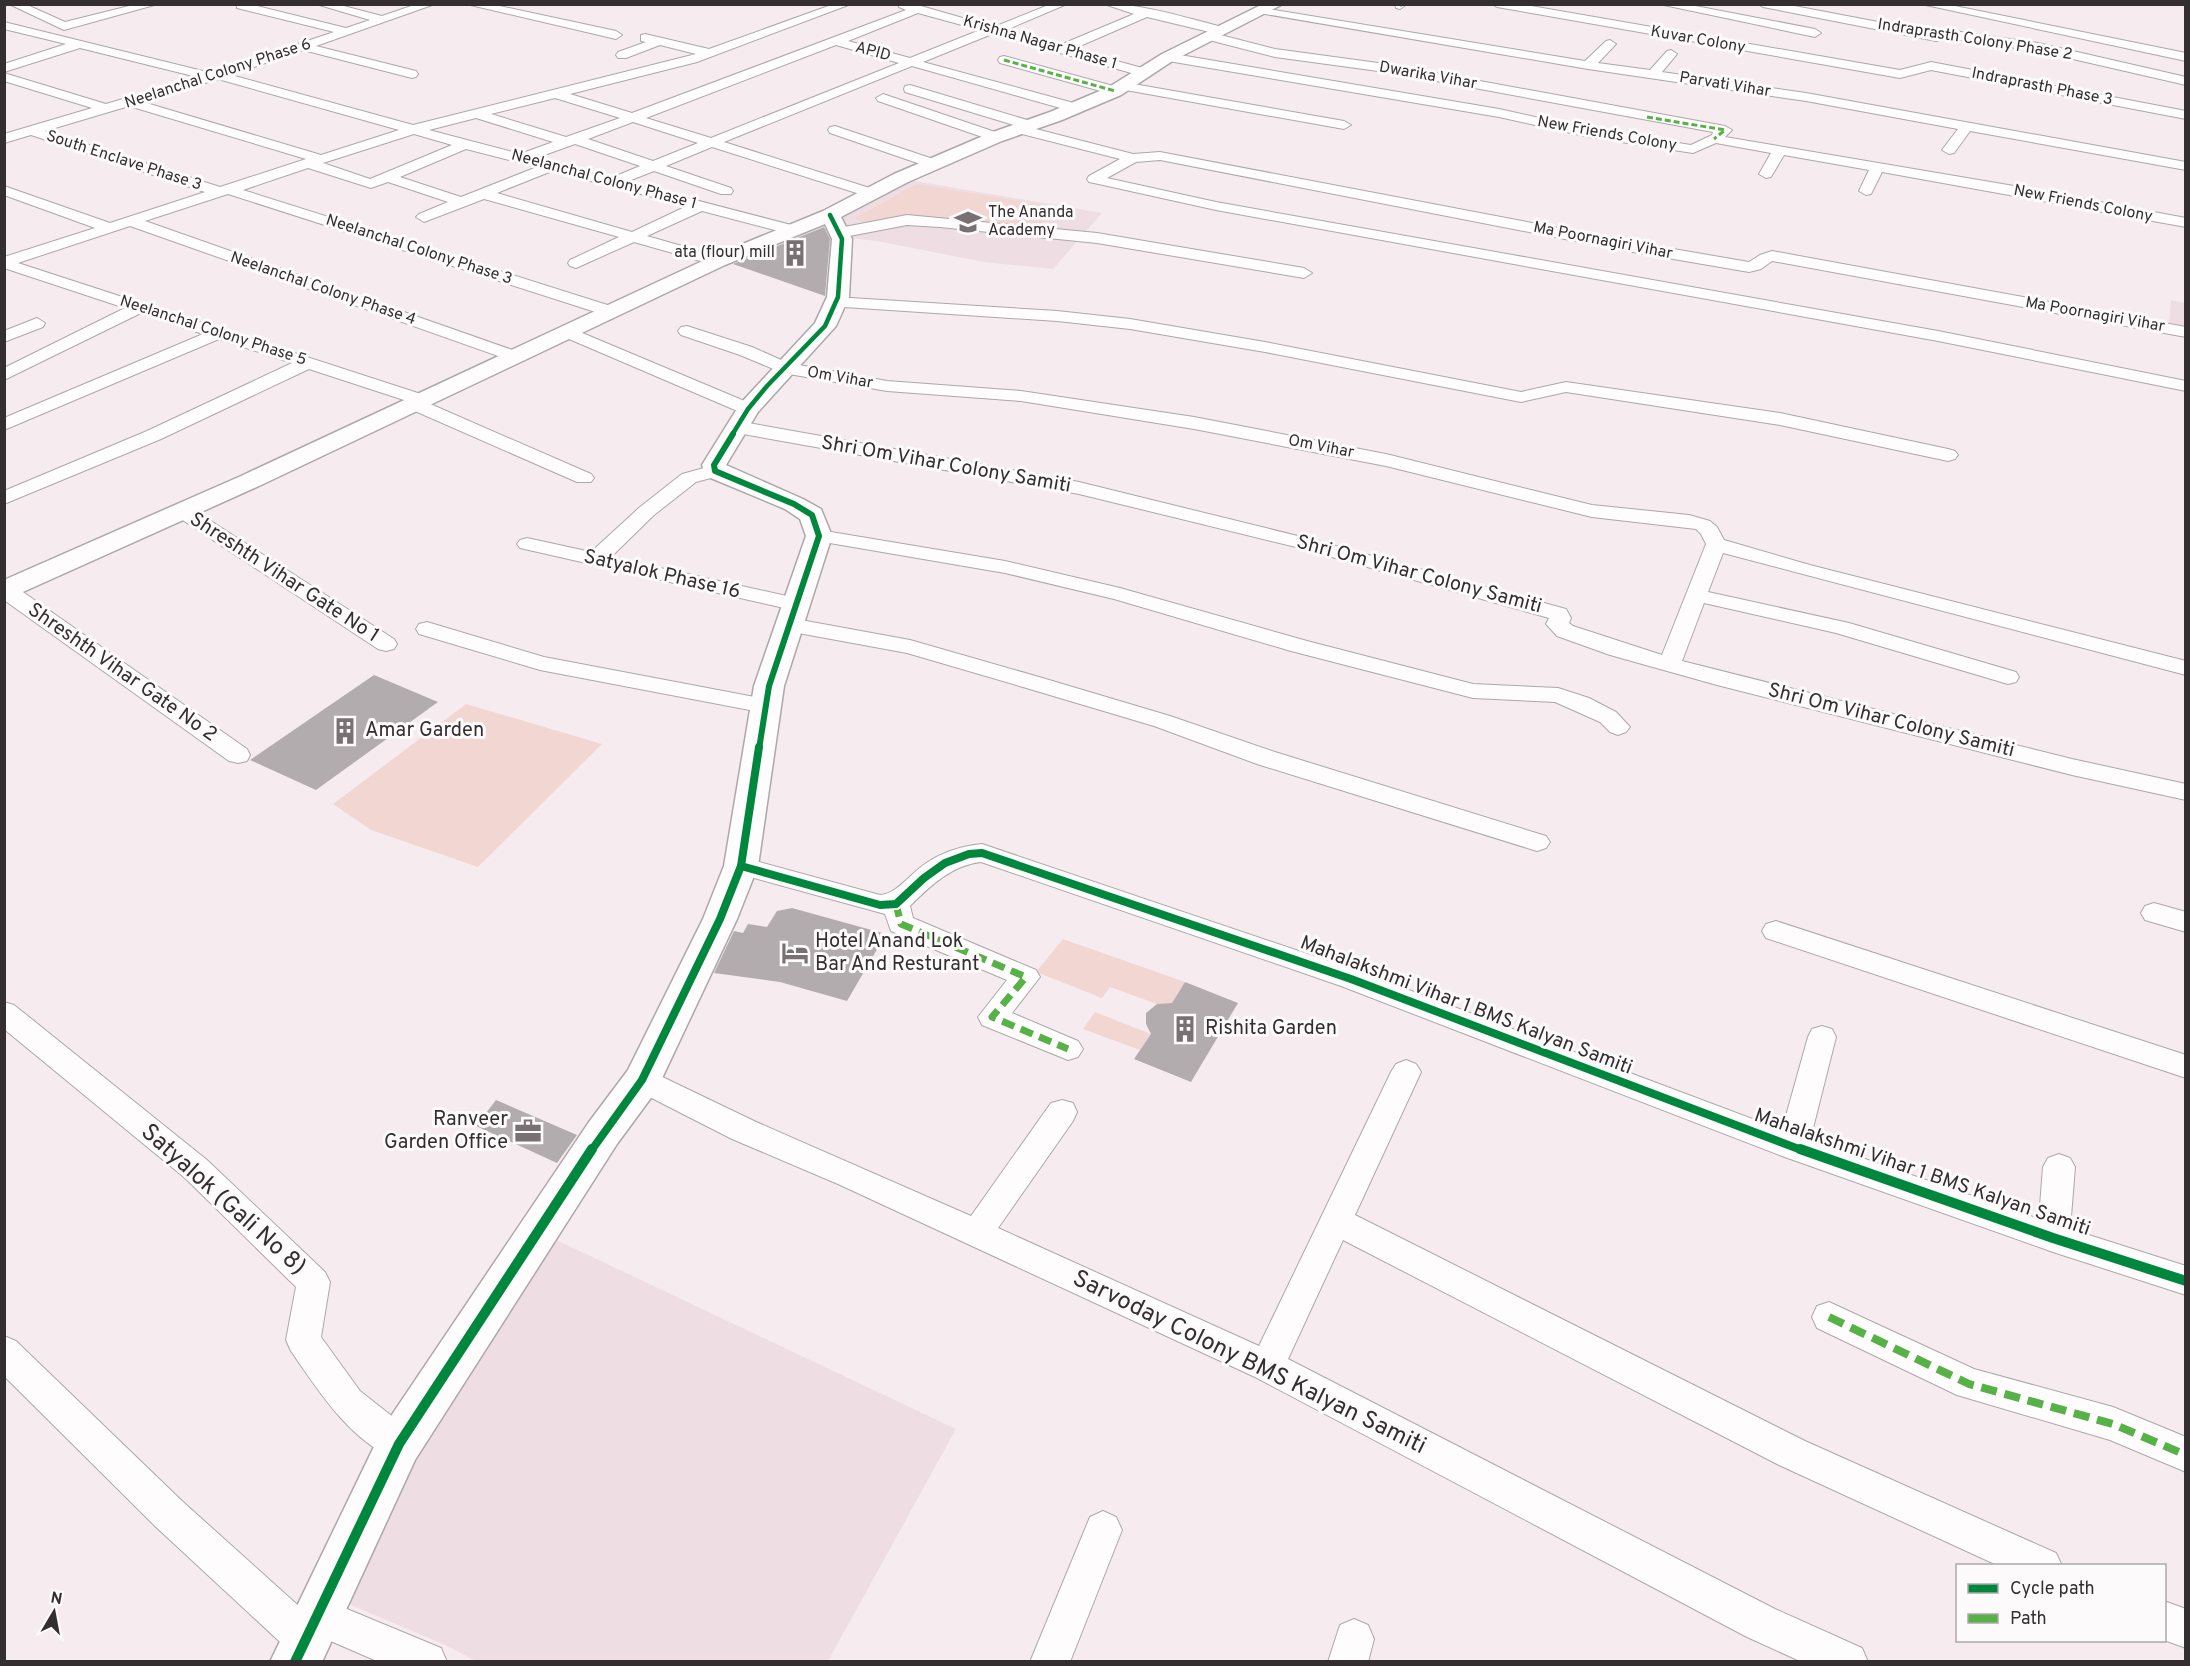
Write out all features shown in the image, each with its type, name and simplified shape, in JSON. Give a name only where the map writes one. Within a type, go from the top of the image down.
[{"type":"street","points":[[47,31],[153,4]]},
{"type":"street","points":[[261,11],[281,4]]},
{"type":"street","points":[[321,4],[383,20]]},
{"type":"street","name":"Neelanchal Colony Phase 6","points":[[4,139],[215,76],[430,4]]},
{"type":"street","points":[[471,4],[616,35]]},
{"type":"street","points":[[4,262],[415,129],[710,53],[846,4]]},
{"type":"street","name":"Krishna Nagar Phase 1","points":[[903,4],[1142,72]]},
{"type":"street","points":[[613,182],[1062,4]]},
{"type":"street","name":"Dwarika Vihar","points":[[1108,4],[1275,53],[1393,69],[1647,117],[1725,129],[1714,139]]},
{"type":"street","points":[[1062,49],[1165,4]]},
{"type":"street","name":"Kuvar Colony","points":[[1497,4],[1900,74]]},
{"type":"street","points":[[1664,4],[1815,33]]},
{"type":"street","name":"Indraprasth Colony Phase 2","points":[[1763,4],[1936,37],[1954,35],[2038,47],[2186,81]]},
{"type":"street","points":[[1926,4],[2186,57]]},
{"type":"street","points":[[19,5],[64,26]]},
{"type":"street","points":[[241,6],[348,32]]},
{"type":"street","points":[[938,15],[955,8]]},
{"type":"street","points":[[835,224],[871,194],[996,137],[1076,108],[1118,88],[1168,57],[1269,8]]},
{"type":"street","name":"Parvati Vihar","points":[[1269,8],[1398,33],[1588,65],[1740,87],[1895,119],[1965,128],[2034,145],[2123,161],[2186,166]]},
{"type":"street","points":[[523,158],[918,9]]},
{"type":"street","name":"Neelanchal Colony Phase 1","points":[[4,25],[215,76],[794,230]]},
{"type":"street","points":[[1429,38],[1444,28]]},
{"type":"street","points":[[1378,46],[1398,33]]},
{"type":"street","points":[[645,38],[710,53]]},
{"type":"street","points":[[1505,51],[1521,39]]},
{"type":"street","points":[[622,54],[659,41]]},
{"type":"street","name":"APID","points":[[834,41],[1076,108]]},
{"type":"street","points":[[1588,65],[1610,44]]},
{"type":"street","points":[[4,68],[80,45]]},
{"type":"street","points":[[1459,57],[1475,46]]},
{"type":"street","points":[[304,47],[412,74]]},
{"type":"street","points":[[1654,74],[1671,54]]},
{"type":"street","name":"New Friends Colony","points":[[1168,57],[1498,113],[1590,133],[1693,149],[1714,139],[1878,166],[2186,223]]},
{"type":"street","points":[[1540,72],[1555,59]]},
{"type":"street","points":[[1004,60],[1118,88],[1344,125]]},
{"type":"street","name":"Indraprasth Phase 3","points":[[1900,74],[1931,66],[2186,115]]},
{"type":"street","points":[[645,71],[666,77]]},
{"type":"street","points":[[1622,88],[1634,72]]},
{"type":"street","points":[[1740,87],[1749,73]]},
{"type":"street","points":[[4,77],[108,109]]},
{"type":"street","points":[[686,83],[707,90]]},
{"type":"street","name":"Ma Poornagiri Vihar","points":[[909,89],[1024,127],[1133,158],[1160,156],[1622,245],[1749,267],[1755,267],[1764,258],[1772,256],[2186,332]]},
{"type":"street","points":[[554,93],[871,194]]},
{"type":"street","points":[[883,98],[996,137]]},
{"type":"street","points":[[130,102],[314,161],[371,184],[426,158],[465,144]]},
{"type":"street","points":[[475,113],[652,166],[726,191]]},
{"type":"street","points":[[1949,150],[1965,128]]},
{"type":"street","points":[[835,130],[934,164]]},
{"type":"street","name":"South Enclave Phase 3","points":[[31,131],[222,190]]},
{"type":"street","points":[[1766,174],[1779,151]]},
{"type":"street","points":[[1133,158],[1094,179],[1216,206],[1938,336],[2186,386]]},
{"type":"street","points":[[424,217],[553,166]]},
{"type":"street","points":[[1866,191],[1878,166]]},
{"type":"street","points":[[387,177],[461,202]]},
{"type":"street","points":[[4,190],[108,227]]},
{"type":"street","name":"Neelanchal Colony Phase 3","points":[[222,190],[611,312]]},
{"type":"street","points":[[484,194],[718,261]]},
{"type":"street","points":[[576,262],[702,205]]},
{"type":"street","points":[[8,585],[182,511],[718,261],[794,230],[835,224],[907,220],[939,222],[1097,238],[1304,273]]},
{"type":"street","name":"Neelanchal Colony Phase 4","points":[[130,221],[515,357]]},
{"type":"street","points":[[715,471],[714,465],[742,418],[783,369],[825,326],[838,297],[842,239],[835,224]]},
{"type":"street","name":"Neelanchal Colony Phase 5","points":[[4,262],[309,362],[417,402],[584,478]]},
{"type":"street","points":[[835,302],[1057,316],[1130,324],[1265,347],[1521,397],[1566,387],[1780,419],[1948,455]]},
{"type":"street","points":[[4,375],[141,307]]},
{"type":"street","points":[[4,337],[37,323]]},
{"type":"street","points":[[568,332],[742,418]]},
{"type":"street","name":"Om Vihar","points":[[687,332],[746,351],[783,369],[924,391],[1020,396],[1078,404],[1306,443],[1386,460],[1592,511],[1689,521],[1702,525],[1710,531],[1716,544]]},
{"type":"street","points":[[4,425],[219,333]]},
{"type":"street","points":[[4,498],[154,435],[309,362]]},
{"type":"street","name":"Shri Om Vihar Colony Samiti","points":[[742,418],[1067,486],[1314,546],[1548,610],[1558,614],[1560,618],[1557,624],[1565,631],[1669,665],[2072,767],[2186,792]]},
{"type":"street","points":[[307,1639],[399,1444],[550,1213],[642,1080],[716,928],[741,866],[769,687],[819,536],[812,515],[794,504],[715,471],[689,478],[647,511],[595,560]]},
{"type":"street","name":"Shreshth Vihar Gate No 1","points":[[182,511],[386,644]]},
{"type":"street","points":[[819,536],[1005,567],[1120,594],[1473,691],[1558,695],[1581,703],[1608,717],[1618,727]]},
{"type":"street","name":"Satyalok Phase 16","points":[[527,544],[595,560],[794,615],[1162,720],[1266,758],[1538,842]]},
{"type":"street","points":[[1669,665],[1716,544],[1803,569],[2186,668]]},
{"type":"street","name":"Shreshth Vihar Gate No 2","points":[[8,585],[238,755]]},
{"type":"street","points":[[1695,595],[1841,628],[2008,677]]},
{"type":"street","points":[[427,629],[540,663],[765,706]]},
{"type":"street","name":"Mahalakshmi Vihar 1 BMS Kalyan Samiti","points":[[896,904],[922,878],[942,866],[965,853],[982,853],[1351,979],[1793,1147],[2053,1238],[2186,1281]]},
{"type":"street","points":[[741,866],[880,905],[896,904],[901,924],[1026,977],[992,1017],[1068,1049]]},
{"type":"street","points":[[2154,913],[2186,922]]},
{"type":"street","points":[[1776,931],[2186,1067]]},
{"type":"street","name":"Satyalok (Gali No 8)","points":[[4,1013],[196,1168],[313,1282],[303,1340],[348,1403],[399,1444]]},
{"type":"street","points":[[1793,1147],[1822,1037]]},
{"type":"street","points":[[1267,1366],[1406,1072]]},
{"type":"street","name":"Sarvoday Colony BMS Kalyan Samiti","points":[[642,1080],[742,1130],[849,1175],[1267,1366],[1761,1623],[1848,1662]]},
{"type":"street","points":[[976,1234],[1062,1112]]},
{"type":"street","points":[[2053,1238],[2059,1167]]},
{"type":"street","points":[[1336,1221],[1792,1453],[2039,1564]]},
{"type":"street","points":[[1830,1317],[1969,1384],[2113,1424],[2186,1455]]},
{"type":"street","points":[[4,1352],[169,1514],[307,1639],[427,1662]]},
{"type":"street","points":[[1050,1662],[1103,1530]]},
{"type":"street","points":[[2166,1621],[2186,1629]]},
{"type":"shaded area","name":"The Ananda Academy","points":[[909,180],[1102,213],[1053,269],[984,262],[877,241],[850,238],[852,226],[844,226],[839,218]]},
{"type":"shaded area","points":[[917,184],[1059,208],[1033,232],[929,218],[866,224],[855,218]]},
{"type":"shaded area","points":[[2171,300],[2185,303],[2185,327],[2169,324]]},
{"type":"shaded area","points":[[466,704],[602,744],[478,867],[371,830],[333,804]]},
{"type":"shaded area","points":[[1063,939],[1185,982],[1172,1003],[1157,1004],[1110,987],[1102,998],[1036,972]]},
{"type":"shaded area","points":[[1095,1012],[1151,1034],[1140,1050],[1083,1029]]},
{"type":"shaded area","points":[[548,1236],[956,1429],[828,1661],[476,1661],[443,1644],[332,1597]]},
{"type":"building","name":"ata (flour) mill","points":[[824,227],[830,239],[825,296],[733,264]]},
{"type":"building","name":"Amar Garden","points":[[374,675],[438,702],[316,790],[250,760]]},
{"type":"building","name":"Hotel Anand Lok Bar And Resturant","points":[[792,908],[886,934],[847,1001],[780,982],[714,973],[734,931],[743,933],[748,924],[767,927],[777,911]]},
{"type":"building","name":"Rishita Garden","points":[[1185,982],[1238,1003],[1191,1082],[1134,1059],[1151,1034],[1146,1024],[1146,1013],[1157,1004],[1172,1003]]},
{"type":"building","name":"Ranveer Garden Office","points":[[496,1100],[577,1135],[557,1163],[476,1126]]},
{"type":"marked path","points":[[1004,60],[1115,91]]},
{"type":"marked path","points":[[1647,117],[1725,130],[1714,139]]},
{"type":"marked path","points":[[896,904],[901,924],[1026,977],[992,1017],[1068,1049]]},
{"type":"marked path","points":[[1829,1317],[1969,1384],[2113,1424],[2186,1455]]},
{"type":"cycle path","points":[[295,1662],[399,1444],[603,1133],[642,1080],[720,919],[741,866],[769,686],[819,536],[812,515],[794,504],[715,471],[714,465],[748,409],[825,326],[838,297],[842,239],[830,215]]},
{"type":"cycle path","points":[[741,866],[880,905],[896,904],[914,886],[945,863],[969,854],[982,853],[1351,979],[1793,1147],[2053,1238],[2186,1281]]},
{"type":"place","name":"The Ananda Academy","points":[[968,222]]},
{"type":"place","name":"ata (flour) mill","points":[[795,253]]},
{"type":"place","name":"Amar Garden","points":[[345,731]]},
{"type":"place","name":"Hotel Anand Lok Bar And Resturant","points":[[795,953]]},
{"type":"place","name":"Rishita Garden","points":[[1185,1029]]},
{"type":"place","name":"Ranveer Garden Office","points":[[528,1131]]}]
